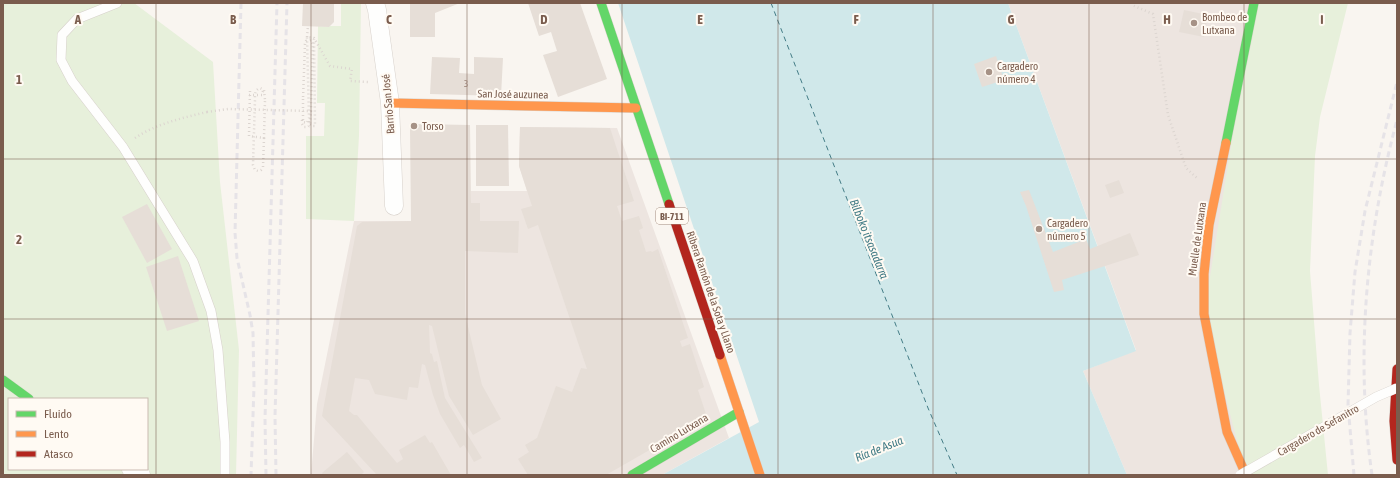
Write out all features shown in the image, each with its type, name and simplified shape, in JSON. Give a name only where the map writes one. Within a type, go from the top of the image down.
[{"type":"street","name":"Barrio San José","points":[[375,3],[390,103],[394,206]]},
{"type":"street","name":"Ribera Ramón de la Sota y Llano","points":[[601,3],[760,475]]},
{"type":"street","name":"Muelle de Lutxana","points":[[1246,475],[1227,432],[1204,314],[1204,274],[1209,225],[1254,3]]},
{"type":"street","name":"San José auzunea","points":[[390,103],[636,108]]},
{"type":"street","points":[[1397,369],[1394,421],[1397,460]]},
{"type":"street","points":[[3,380],[27,398]]},
{"type":"street","name":"Camino Lutxana","points":[[632,475],[739,412]]},
{"type":"lane","points":[[117,3],[77,19],[62,35],[62,60],[72,81],[123,147],[193,261],[211,311],[218,350],[225,442],[225,475]]},
{"type":"lane","name":"Cargadero de Sefanitro","points":[[1240,475],[1376,396],[1397,388]]},
{"type":"path","points":[[1132,3],[1132,5],[1153,14],[1168,116],[1186,168],[1215,196]]},
{"type":"path","points":[[308,26],[309,124],[312,126],[315,126],[314,38]]},
{"type":"path","points":[[307,38],[314,38]]},
{"type":"path","points":[[314,38],[330,66],[352,69],[350,81],[387,83]]},
{"type":"path","points":[[303,110],[302,124],[304,127],[308,127],[310,125],[311,111],[313,44],[311,40],[306,41],[305,44],[303,122],[307,123],[309,118]]},
{"type":"path","points":[[260,88],[264,90],[265,100],[263,167],[258,171],[255,170],[253,165],[255,109],[255,92],[260,88]]},
{"type":"path","points":[[263,91],[262,95],[250,93],[250,136],[264,138]]},
{"type":"path","points":[[123,147],[146,130],[181,118],[207,112],[228,109],[311,111]]},
{"type":"shaded area","points":[[1008,3],[1259,3],[1246,475],[1127,475],[1083,371],[1136,350]]},
{"type":"shaded area","points":[[520,127],[617,128],[729,438],[662,475],[311,475],[317,404],[354,221],[411,221],[411,218],[441,218],[444,221],[480,221],[480,203],[471,203],[471,191],[527,191],[519,166]]},
{"type":"green space","points":[[3,3],[134,3],[213,62],[220,182],[239,350],[236,475],[3,475]]},
{"type":"green space","points":[[341,3],[361,3],[359,136],[354,221],[306,219],[306,136],[324,136],[325,103],[317,103],[318,26],[341,26]]},
{"type":"green space","points":[[1254,3],[1348,3],[1320,117],[1315,156],[1310,271],[1328,475],[1246,475],[1204,314]]},
{"type":"water","points":[[618,3],[1008,3],[1136,351],[1083,371],[1127,475],[662,475],[759,422]]},
{"type":"building","points":[[303,3],[334,3],[334,22],[329,27],[302,26]]},
{"type":"building","points":[[410,3],[460,3],[435,13],[435,37],[410,37]]},
{"type":"building","points":[[528,3],[580,3],[607,79],[558,97],[543,55],[557,51],[551,32],[539,36]]},
{"type":"building","name":"Bombeo de Lutxana","points":[[1184,10],[1208,15],[1204,37],[1179,32]]},
{"type":"building","name":"Cargadero número 4","points":[[996,56],[1004,80],[982,87],[974,64]]},
{"type":"building","points":[[432,57],[460,58],[459,73],[474,74],[474,57],[503,58],[501,96],[430,94]]},
{"type":"building","points":[[417,124],[470,125],[471,203],[480,203],[480,221],[519,221],[518,253],[465,251],[465,314],[482,385],[501,419],[473,435],[449,396],[432,326],[429,325],[430,353],[432,354],[434,362],[437,361],[445,398],[482,458],[474,462],[464,445],[460,448],[440,414],[425,365],[422,364],[418,388],[409,387],[407,400],[375,394],[369,380],[355,378],[349,411],[354,415],[357,415],[397,463],[403,459],[399,450],[425,435],[430,443],[432,442],[451,475],[374,475],[376,474],[322,416],[357,226],[362,222],[411,221],[410,129]]},
{"type":"building","points":[[476,125],[508,125],[509,186],[476,186]]},
{"type":"building","points":[[520,127],[610,128],[634,201],[617,206],[622,221],[639,216],[643,228],[639,230],[646,252],[652,252],[658,249],[688,338],[680,341],[682,347],[690,344],[704,387],[698,390],[707,417],[606,475],[528,475],[518,459],[529,452],[525,445],[537,438],[556,386],[572,392],[581,368],[587,369],[538,225],[528,229],[521,209],[532,206],[519,166]]},
{"type":"building","points":[[1119,180],[1124,193],[1110,198],[1105,185]]},
{"type":"building","points":[[1029,190],[1053,252],[1086,239],[1090,249],[1130,233],[1139,255],[1062,280],[1064,290],[1054,292],[1020,192]]},
{"type":"building","points":[[147,204],[172,249],[147,263],[122,217]]},
{"type":"building","points":[[178,256],[199,321],[167,331],[146,267]]},
{"type":"building","points":[[347,452],[364,472],[361,475],[323,475],[322,473]]},
{"type":"ferry route","points":[[771,3],[928,408],[957,475]]},
{"type":"railway","points":[[241,3],[235,233],[237,258],[253,333],[254,386],[251,475]]},
{"type":"railway","points":[[266,475],[265,419],[277,3]]},
{"type":"railway","points":[[276,475],[275,416],[287,3]]},
{"type":"railway","points":[[1354,475],[1348,405],[1350,333],[1355,272],[1365,211],[1397,82]]},
{"type":"railway","points":[[1372,475],[1364,386],[1366,296],[1378,207],[1386,163],[1397,120]]},
{"type":"traffic: fast","points":[[601,3],[669,204]]},
{"type":"traffic: fast","points":[[1226,143],[1254,3]]},
{"type":"traffic: fast","points":[[3,380],[28,398]]},
{"type":"traffic: fast","points":[[632,475],[739,412]]},
{"type":"traffic: slow","points":[[390,103],[636,108]]},
{"type":"traffic: slow","points":[[1226,143],[1209,225],[1204,274],[1204,314],[1227,432],[1246,475]]},
{"type":"traffic: slow","points":[[720,355],[760,475]]},
{"type":"traffic: jam","points":[[669,204],[720,355]]},
{"type":"traffic: jam","points":[[1397,369],[1394,421],[1397,460]]},
{"type":"place","name":"Bombeo de Lutxana","points":[[1194,23]]},
{"type":"place","name":"Cargadero número 4","points":[[989,72]]},
{"type":"place","name":"Torso","points":[[414,126]]},
{"type":"place","name":"Cargadero número 5","points":[[1039,229]]},
{"type":"water label","name":"Bilboko itsasadarra","points":[[869,239]]},
{"type":"water label","name":"Ría de Asua","points":[[879,449]]}]
